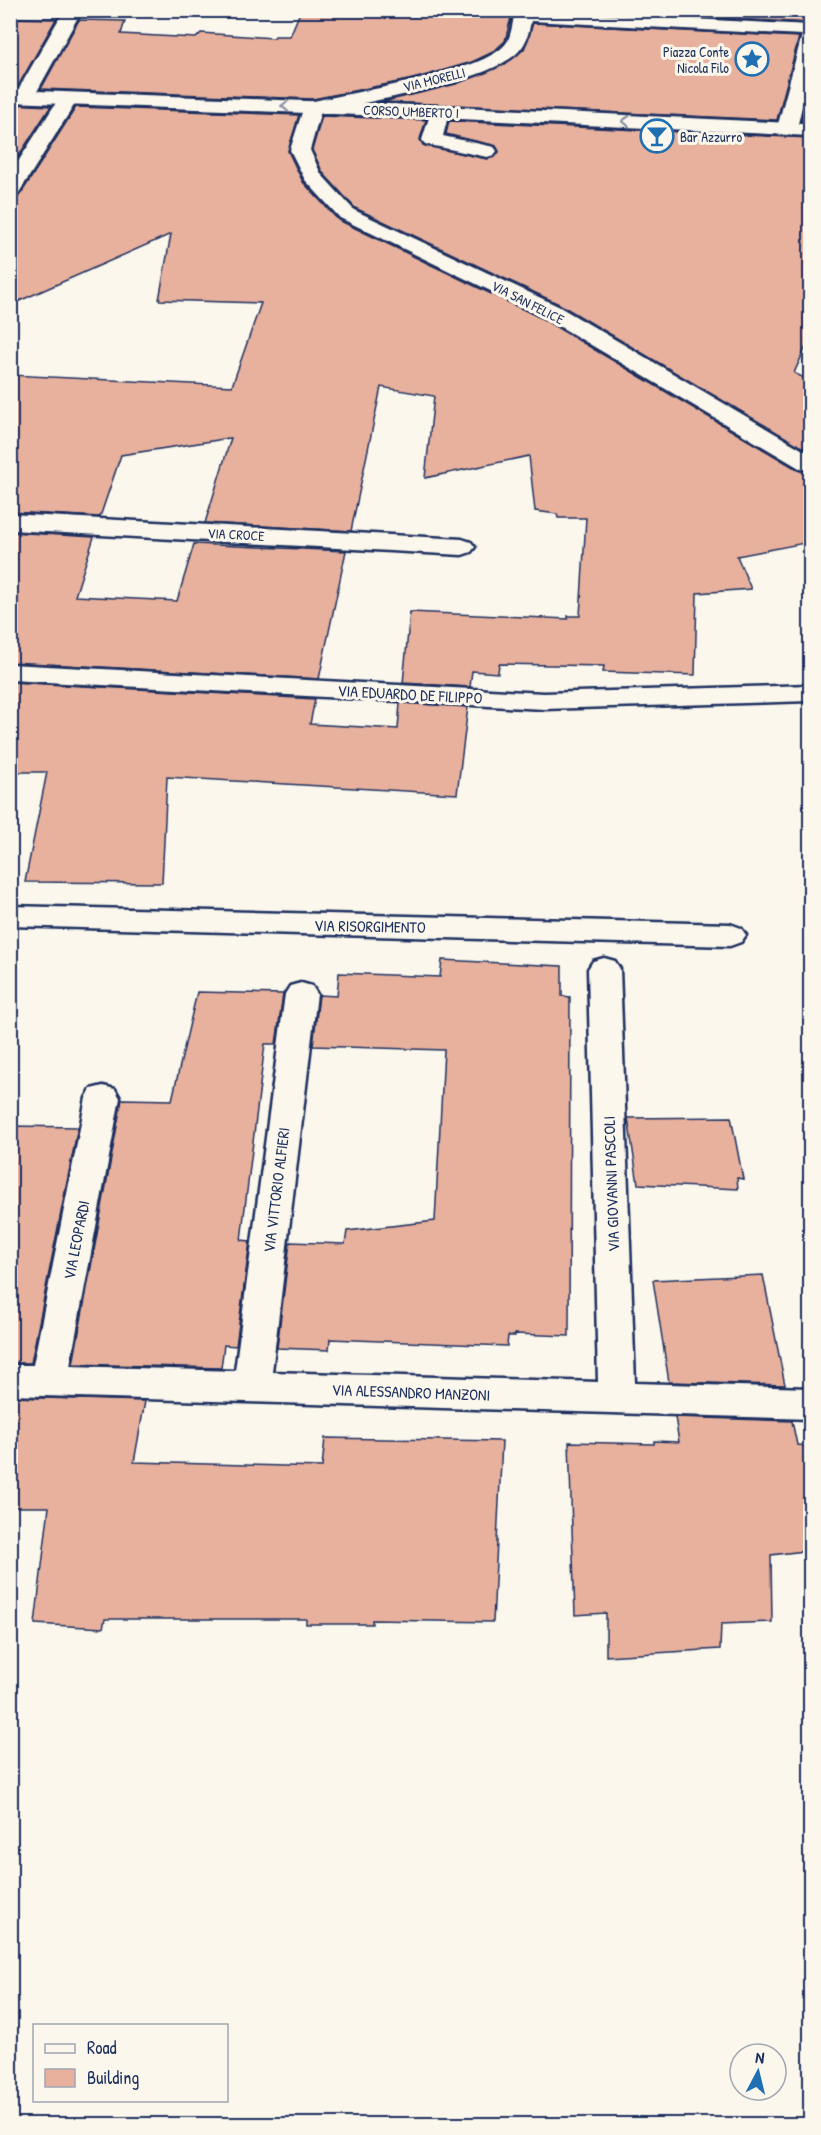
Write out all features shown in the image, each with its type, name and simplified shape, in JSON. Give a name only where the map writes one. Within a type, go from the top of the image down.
[{"type":"street","points":[[524,13],[810,30]]},
{"type":"street","name":"VIA MORELLI","points":[[312,107],[458,74],[497,60],[514,47],[524,13]]},
{"type":"street","points":[[17,96],[69,17]]},
{"type":"street","points":[[788,128],[810,37]]},
{"type":"street","name":"CORSO UMBERTO I","points":[[17,96],[439,112],[810,130]]},
{"type":"street","points":[[10,191],[68,99]]},
{"type":"street","name":"VIA SAN FELICE","points":[[312,107],[300,150],[312,176],[347,214],[550,311],[809,462]]},
{"type":"street","points":[[439,112],[432,140],[487,151]]},
{"type":"street","name":"VIA CROCE","points":[[10,522],[462,547]]},
{"type":"street","name":"VIA EDUARDO DE FILIPPO","points":[[10,672],[544,701],[810,693]]},
{"type":"street","name":"VIA RISORGIMENTO","points":[[10,916],[730,935]]},
{"type":"street","name":"VIA GIOVANNI PASCOLI","points":[[604,969],[617,1398]]},
{"type":"street","name":"VIA VITTORIO ALFIERI","points":[[252,1387],[301,993]]},
{"type":"street","name":"VIA LEOPARDI","points":[[49,1381],[103,1098]]},
{"type":"street","name":"VIA ALESSANDRO MANZONI","points":[[10,1380],[810,1404]]},
{"type":"building","points":[[301,10],[513,10],[505,41],[493,52],[472,62],[413,79],[313,99],[41,89],[79,20],[125,21],[121,34],[196,38],[201,33],[274,38],[275,36],[290,36]]},
{"type":"building","points":[[569,10],[810,10],[810,23]]},
{"type":"building","points":[[10,18],[56,19],[17,88],[10,88]]},
{"type":"building","points":[[533,23],[799,37],[777,120],[382,102],[456,84],[505,64],[524,49]]},
{"type":"building","points":[[810,80],[810,122],[801,121]]},
{"type":"building","points":[[10,104],[51,106],[10,169]]},
{"type":"building","points":[[76,107],[299,115],[288,151],[303,182],[338,220],[541,318],[800,471],[810,473],[810,542],[737,556],[751,589],[697,593],[695,675],[603,672],[604,666],[499,664],[498,673],[472,671],[470,687],[403,683],[410,612],[568,619],[568,616],[580,616],[586,518],[558,518],[557,514],[535,511],[529,456],[425,478],[434,396],[381,387],[351,531],[205,523],[231,438],[121,455],[100,517],[10,512],[10,375],[232,386],[261,303],[159,300],[171,234],[10,305],[10,199],[18,197],[22,192]]},
{"type":"building","points":[[322,116],[426,120],[420,139],[423,145],[487,159],[495,157],[499,152],[496,146],[446,134],[449,121],[810,138],[810,338],[794,373],[810,381],[810,452],[559,304],[355,208],[323,173],[312,150]]},
{"type":"building","points":[[10,532],[94,537],[75,596],[177,601],[194,544],[346,551],[319,679],[10,662]]},
{"type":"building","points":[[10,682],[315,699],[310,724],[398,729],[400,703],[468,707],[457,794],[167,777],[162,883],[25,882],[47,772],[10,772]]},
{"type":"building","points":[[442,960],[562,966],[562,996],[570,997],[569,1336],[515,1334],[515,1336],[508,1336],[507,1346],[330,1339],[329,1350],[277,1348],[290,1242],[345,1244],[347,1231],[435,1221],[444,1050],[313,1046],[319,995],[337,996],[339,973],[440,977]]},
{"type":"building","points":[[197,992],[283,994],[276,1044],[265,1044],[241,1240],[250,1241],[236,1346],[224,1345],[221,1368],[73,1364],[122,1099],[172,1100]]},
{"type":"building","points":[[731,1117],[743,1179],[737,1178],[738,1189],[638,1184],[628,1118]]},
{"type":"building","points":[[10,1126],[78,1127],[31,1363],[10,1363]]},
{"type":"building","points":[[763,1275],[785,1385],[669,1382],[653,1280]]},
{"type":"building","points":[[10,1397],[145,1401],[134,1462],[322,1467],[325,1438],[502,1441],[493,1622],[372,1620],[372,1624],[306,1624],[306,1619],[105,1619],[103,1628],[35,1624],[49,1507],[10,1507]]},
{"type":"building","points":[[675,1417],[792,1421],[797,1445],[810,1446],[810,1534],[804,1551],[771,1555],[772,1622],[721,1624],[720,1649],[606,1656],[606,1613],[575,1615],[569,1442],[654,1444],[654,1441],[679,1442]]},
{"type":"place","name":"Piazza Conte Nicola Filo","points":[[752,59]]},
{"type":"place","name":"Bar Azzurro","points":[[657,136]]}]
